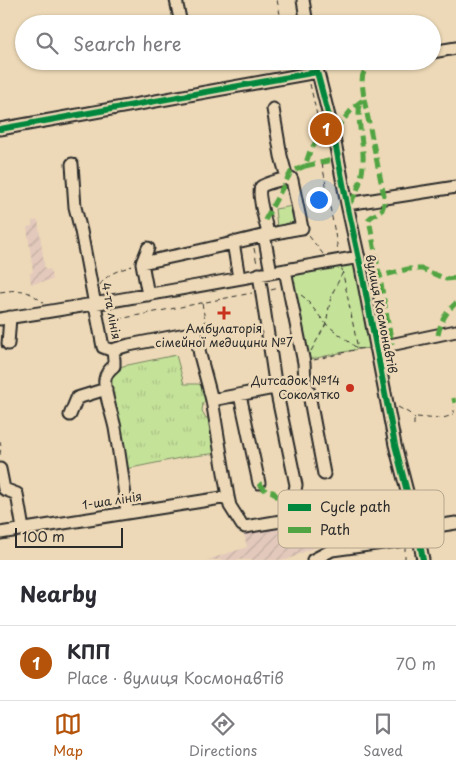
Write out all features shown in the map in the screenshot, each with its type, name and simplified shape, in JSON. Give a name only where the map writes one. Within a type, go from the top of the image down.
[{"type":"street","points":[[176,0],[179,15]]},
{"type":"street","points":[[303,0],[306,15]]},
{"type":"street","points":[[441,50],[456,48]]},
{"type":"street","points":[[0,129],[296,70]]},
{"type":"street","name":"вулиця Космонавтів","points":[[317,70],[333,132],[395,445],[407,490]]},
{"type":"street","points":[[273,109],[281,156],[287,178]]},
{"type":"street","name":"4-та лінія","points":[[72,164],[75,207],[103,347],[112,350],[114,360],[114,366],[109,370],[105,379],[117,439],[127,513]]},
{"type":"street","points":[[142,263],[252,239],[266,234],[302,228],[291,178],[262,186],[260,190],[260,196],[266,234],[271,272]]},
{"type":"street","points":[[347,204],[456,186]]},
{"type":"street","points":[[233,242],[239,278]]},
{"type":"street","points":[[148,248],[142,263],[148,295]]},
{"type":"street","name":"вулиця Космонавтів","points":[[5,318],[94,300],[148,295],[271,272],[338,265],[359,257]]},
{"type":"street","points":[[286,270],[304,363],[305,382],[324,474]]},
{"type":"street","points":[[259,274],[276,389],[296,485],[295,490]]},
{"type":"street","points":[[5,318],[8,344]]},
{"type":"street","points":[[376,348],[456,331]]},
{"type":"street","points":[[112,350],[196,332],[212,400],[230,506],[245,527],[278,522]]},
{"type":"street","points":[[212,400],[305,382]]},
{"type":"street","points":[[70,415],[77,398],[106,389]]},
{"type":"street","points":[[240,395],[259,483]]},
{"type":"street","points":[[0,469],[4,489],[17,494],[23,529]]},
{"type":"street","name":"1-ша лінія","points":[[0,533],[228,497]]},
{"type":"street","points":[[316,559],[332,550],[347,548]]},
{"type":"path","points":[[276,0],[280,15]]},
{"type":"path","points":[[309,82],[319,124],[327,124]]},
{"type":"path","points":[[322,162],[338,265],[358,349]]},
{"type":"path","points":[[302,228],[338,265]]},
{"type":"path","points":[[252,239],[259,274]]},
{"type":"path","points":[[94,300],[106,277],[142,263]]},
{"type":"path","points":[[304,363],[326,324],[338,265]]},
{"type":"path","points":[[99,323],[289,287],[305,298],[326,324],[358,349]]},
{"type":"path","points":[[0,292],[21,290],[44,304]]},
{"type":"path","points":[[196,332],[204,326],[205,320],[202,303]]},
{"type":"path","points":[[304,363],[358,349]]},
{"type":"path","points":[[414,425],[417,417],[433,419],[451,416],[454,413],[454,406]]},
{"type":"path","points":[[0,441],[0,455]]},
{"type":"shaded area","points":[[38,220],[45,270],[50,269],[52,280],[31,284],[30,273],[33,272],[27,227],[32,226],[32,221]]},
{"type":"shaded area","points":[[278,526],[278,548],[313,548],[287,560],[207,560],[247,547],[244,534]]},
{"type":"green space","points":[[293,206],[296,224],[277,227],[275,209]]},
{"type":"green space","points":[[351,263],[355,267],[372,348],[358,349],[307,360],[290,273]]},
{"type":"green space","points":[[176,355],[184,384],[203,386],[206,400],[203,403],[202,411],[206,418],[213,418],[219,453],[185,457],[126,469],[110,379],[114,371],[123,366]]},
{"type":"marked path","points":[[265,220],[291,172],[305,166],[310,151],[316,142],[323,135],[333,132],[355,106],[364,99],[362,80],[366,70]]},
{"type":"marked path","points":[[364,99],[384,196],[382,210],[369,219],[392,344]]},
{"type":"marked path","points":[[350,203],[359,186],[363,167],[359,115],[360,102]]},
{"type":"marked path","points":[[305,166],[338,159]]},
{"type":"marked path","points":[[373,278],[408,269],[422,269],[446,279],[456,278]]},
{"type":"marked path","points":[[438,335],[444,318],[456,303]]},
{"type":"marked path","points":[[452,401],[456,400]]},
{"type":"marked path","points":[[259,483],[266,491],[273,492],[278,498]]},
{"type":"cycle path","points":[[0,129],[317,72],[333,132],[395,445],[407,490]]},
{"type":"cycle path","points":[[421,548],[423,560]]},
{"type":"place","name":"КПП","points":[[326,129]]},
{"type":"place","name":"Амбулаторія сімейної медицини №7","points":[[224,313]]},
{"type":"place","name":"Дитсадок №14 Соколятко","points":[[350,388]]}]
